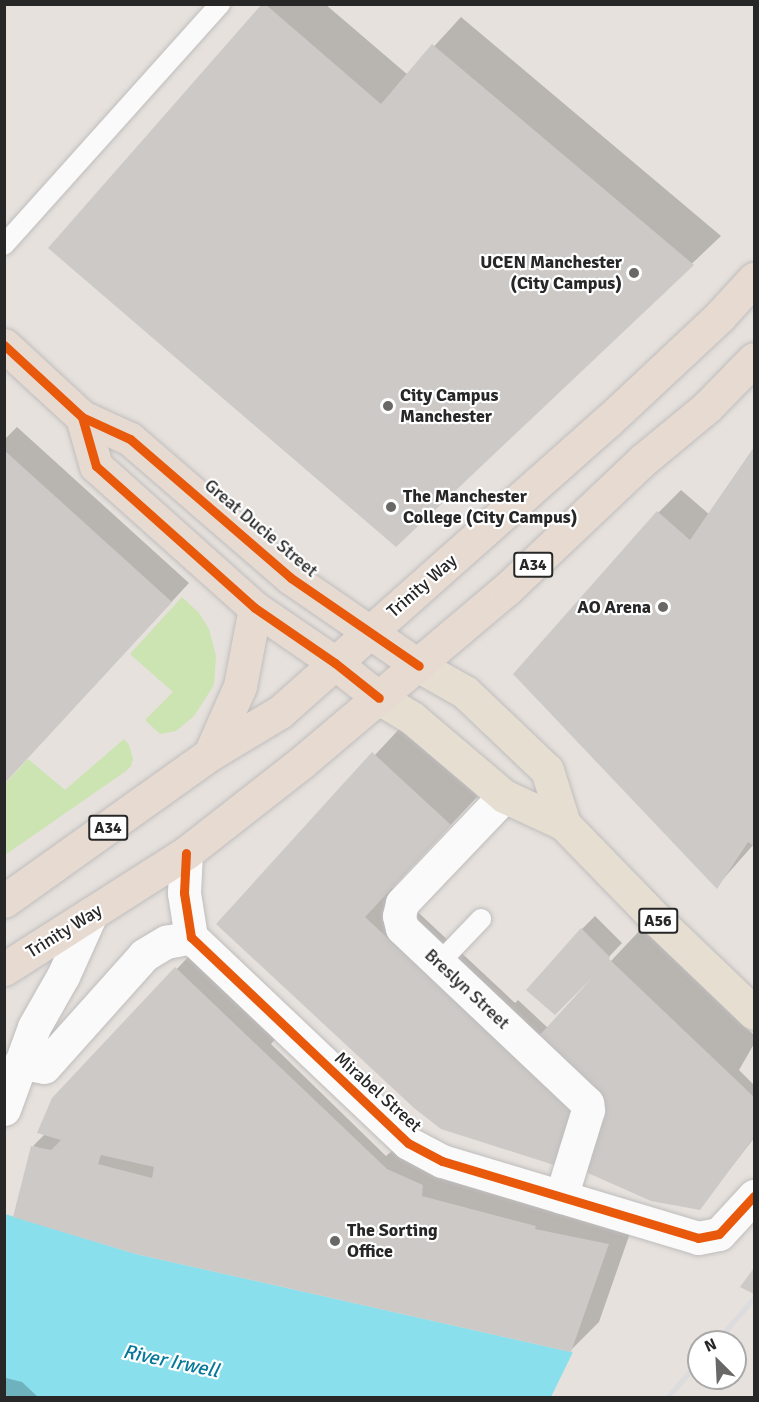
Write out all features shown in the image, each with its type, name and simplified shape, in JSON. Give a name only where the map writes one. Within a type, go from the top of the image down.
[{"type":"highway","name":"Trinity Way","points":[[4,901],[210,754],[280,712],[608,421],[719,317],[754,279]]},
{"type":"highway","name":"Great Ducie Street","points":[[4,345],[82,417],[130,439],[291,578],[419,666]]},
{"type":"highway","name":"Trinity Way","points":[[4,969],[186,853],[419,666],[507,589],[644,460],[707,407],[754,359]]},
{"type":"highway","name":"Great Ducie Street","points":[[82,417],[96,466],[255,608],[335,663],[379,698]]},
{"type":"highway","points":[[210,754],[240,686],[255,608]]},
{"type":"main road","name":"Great Ducie Street","points":[[419,666],[465,692],[547,770],[564,824]]},
{"type":"main road","name":"Great Ducie Street","points":[[379,698],[412,718],[504,796],[564,824],[657,920],[754,1013]]},
{"type":"street","name":"Breslyn Street","points":[[504,796],[402,903],[399,916],[402,928],[587,1103],[588,1110],[561,1197]]},
{"type":"street","points":[[20,1063],[44,1067],[144,955],[166,942],[190,937],[184,892],[186,853]]},
{"type":"street","points":[[4,1109],[34,1027],[63,976],[91,914]]},
{"type":"street","name":"Mirabel Street","points":[[190,937],[408,1143],[442,1161],[698,1238],[719,1234],[754,1196]]},
{"type":"lane","points":[[4,245],[220,4]]},
{"type":"lane","points":[[439,963],[480,919]]},
{"type":"green space","points":[[182,597],[199,613],[209,629],[216,656],[214,685],[194,716],[176,731],[160,734],[145,720],[173,692],[130,654]]},
{"type":"green space","points":[[124,739],[129,745],[133,759],[126,771],[5,855],[5,784],[28,759],[65,790]]},
{"type":"water","name":"River Irwell","points":[[5,1214],[136,1254],[571,1352],[687,1381],[687,1390],[722,1390],[750,1397],[17,1398],[5,1395]]},
{"type":"pier","points":[[574,1350],[687,1379],[687,1390],[731,1390],[751,1395],[753,1398],[551,1397]]},
{"type":"building","name":"City Campus Manchester","points":[[262,4],[265,4],[381,104],[432,44],[694,265],[396,547],[48,248]]},
{"type":"building","name":"AO Arena","points":[[754,447],[754,846],[748,842],[717,889],[513,674],[657,511],[690,540]]},
{"type":"building","points":[[4,450],[172,602],[4,784]]},
{"type":"building","points":[[372,752],[451,825],[365,917],[572,1109],[554,1165],[441,1129],[414,1108],[216,924]]},
{"type":"building","points":[[581,928],[610,957],[609,959],[754,1097],[754,1137],[700,1210],[651,1201],[588,1173],[586,1162],[605,1101],[538,1037],[592,978],[555,1015],[526,990]]},
{"type":"building","points":[[175,967],[387,1169],[423,1185],[422,1196],[536,1226],[535,1229],[609,1244],[571,1352],[136,1254],[13,1217],[31,1146],[51,1150],[61,1140],[37,1133],[52,1098]],"holes":[[[101,1155],[154,1167],[152,1178],[98,1164]]]},
{"type":"building","points":[[754,1268],[754,1294],[740,1287]]},
{"type":"railway","points":[[726,1330],[754,1298]]},
{"type":"railway","points":[[667,1398],[687,1375]]},
{"type":"cycle path","points":[[4,345],[82,417],[130,439],[291,578],[419,666]]},
{"type":"cycle path","points":[[82,417],[96,466],[255,608],[335,663],[379,698]]},
{"type":"cycle path","points":[[186,853],[184,893],[191,937],[408,1143],[442,1161],[698,1238],[719,1234],[754,1196]]},
{"type":"place","name":"UCEN Manchester (City Campus)","points":[[634,273]]},
{"type":"place","name":"City Campus Manchester","points":[[388,406]]},
{"type":"place","name":"The Manchester College (City Campus)","points":[[391,507]]},
{"type":"place","name":"AO Arena","points":[[663,607]]},
{"type":"place","name":"The Sorting Office","points":[[335,1241]]}]
